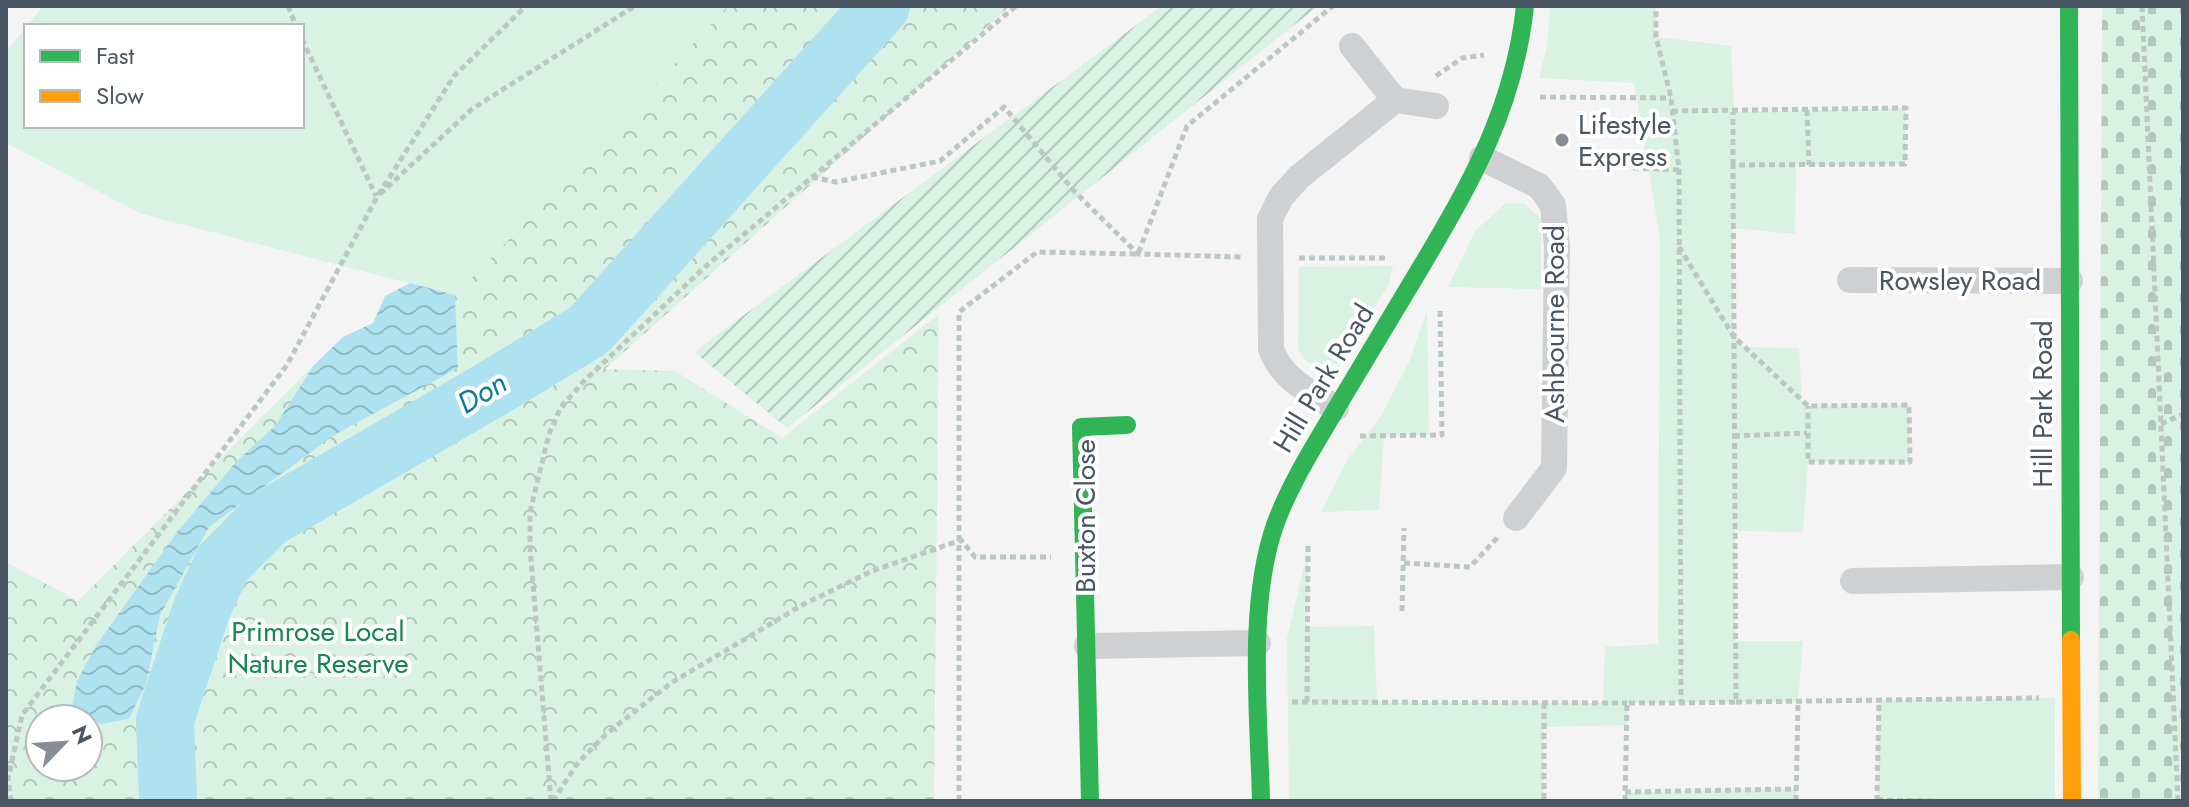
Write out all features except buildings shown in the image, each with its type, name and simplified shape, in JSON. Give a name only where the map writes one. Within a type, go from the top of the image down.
[{"type":"street","name":"Hill Park Road","points":[[1261,801],[1258,643],[1263,571],[1275,525],[1298,473],[1470,184],[1506,96],[1517,56],[1525,6]]},
{"type":"street","name":"Hill Park Road","points":[[2069,6],[2072,801]]},
{"type":"street","points":[[1352,46],[1399,101],[1436,106]]},
{"type":"street","points":[[1336,408],[1289,379],[1277,365],[1271,349],[1270,219],[1281,197],[1299,177],[1399,101]]},
{"type":"street","name":"Ashbourne Road","points":[[1482,158],[1539,186],[1553,205],[1557,246],[1554,468],[1516,518]]},
{"type":"street","name":"Rowsley Road","points":[[1850,280],[2070,281]]},
{"type":"street","name":"Buxton Close","points":[[1090,801],[1081,427],[1127,425]]},
{"type":"street","points":[[1853,581],[2071,577]]},
{"type":"street","points":[[1087,646],[1258,643]]},
{"type":"path","points":[[11,801],[8,779],[22,715],[287,365],[377,197],[454,76],[526,6]]},
{"type":"path","points":[[377,197],[472,109],[635,6]]},
{"type":"path","points":[[552,801],[530,547],[530,512],[549,434],[561,407],[584,381],[705,267],[1016,6]]},
{"type":"path","points":[[1138,254],[1187,126],[1333,6]]},
{"type":"path","points":[[1656,6],[1656,37],[1671,98],[1679,170],[1681,703]]},
{"type":"path","points":[[2142,6],[2178,801]]},
{"type":"path","points":[[304,43],[377,197]]},
{"type":"path","points":[[1399,101],[1462,58],[1478,55],[1517,56]]},
{"type":"path","points":[[1506,96],[1671,98]]},
{"type":"path","points":[[812,177],[836,182],[940,161],[1004,107],[1075,192],[1138,254]]},
{"type":"path","points":[[1672,111],[1906,108],[1905,164],[1733,165]]},
{"type":"path","points":[[1807,110],[1809,165]]},
{"type":"path","points":[[1733,112],[1736,702]]},
{"type":"path","points":[[1633,168],[1679,170]]},
{"type":"path","points":[[1679,246],[1734,337],[1808,406],[1909,405],[1910,462],[1808,462],[1808,406]]},
{"type":"path","points":[[959,801],[959,312],[1037,252],[1426,258]]},
{"type":"path","points":[[1320,436],[1442,435],[1439,299]]},
{"type":"path","points":[[2161,424],[2183,414]]},
{"type":"path","points":[[1734,436],[1807,433]]},
{"type":"path","points":[[1404,563],[1470,567],[1516,518]]},
{"type":"path","points":[[1402,611],[1404,528]]},
{"type":"path","points":[[1307,702],[1308,534]]},
{"type":"path","points":[[552,801],[577,764],[606,734],[671,683],[804,604],[859,577],[961,540]]},
{"type":"path","points":[[961,540],[975,557],[1084,557]]},
{"type":"path","points":[[1259,702],[1681,703],[2072,698]]},
{"type":"path","points":[[1879,700],[1877,801],[1933,801]]},
{"type":"path","points":[[1796,801],[1798,702]]},
{"type":"path","points":[[1544,703],[1544,801]]},
{"type":"path","points":[[1625,801],[1627,703]]},
{"type":"path","points":[[1625,792],[1796,789]]},
{"type":"green space","points":[[43,6],[728,6],[455,295],[142,214],[6,143],[6,52],[24,30],[24,128],[304,128],[304,24],[29,24]]},
{"type":"green space","name":"Primrose Local Nature Reserve","points":[[728,6],[1010,6],[605,369],[675,371],[782,438],[939,314],[934,801],[6,801],[6,562],[78,601],[314,365],[458,367],[455,295]]},
{"type":"green space","points":[[1162,6],[1318,6],[787,428],[694,352]]},
{"type":"green space","points":[[1550,6],[1656,6],[1657,37],[1731,46],[1734,112],[1906,108],[1905,164],[1796,165],[1795,234],[1733,228],[1734,337],[1744,347],[1799,348],[1802,400],[1808,406],[1909,405],[1910,462],[1808,462],[1803,532],[1735,531],[1736,641],[1803,641],[1798,702],[1628,703],[1627,725],[1544,727],[1544,801],[1289,801],[1287,638],[1308,550],[1308,627],[1374,626],[1377,702],[1603,703],[1605,647],[1658,644],[1660,239],[1634,83],[1539,78],[1547,46]]},
{"type":"green space","points":[[2102,6],[2183,6],[2183,801],[2098,801]]},
{"type":"green space","points":[[1506,203],[1525,204],[1541,219],[1541,289],[1448,287],[1475,231]]},
{"type":"green space","points":[[1393,266],[1389,284],[1340,363],[1324,367],[1307,362],[1298,349],[1299,267]]},
{"type":"green space","points":[[1427,311],[1429,435],[1384,436],[1379,510],[1321,512],[1347,460],[1381,416],[1409,362]]},
{"type":"green space","points":[[2055,698],[2055,801],[1877,800],[1879,700]]},
{"type":"green space","points":[[1796,789],[1796,801],[1625,801],[1625,792]]},
{"type":"water","points":[[410,283],[455,295],[458,368],[334,435],[209,527],[160,615],[146,684],[129,719],[104,723],[104,703],[73,703],[77,681],[97,644],[178,531],[236,462],[275,426],[314,365],[343,337],[373,323],[385,296]]},
{"type":"waterway","name":"Don","points":[[168,801],[165,720],[202,608],[223,563],[267,519],[589,330],[881,6]]},
{"type":"traffic: fast","points":[[1261,801],[1258,625],[1266,556],[1275,525],[1305,462],[1473,174],[1501,111],[1525,6]]},
{"type":"traffic: fast","points":[[2069,6],[2071,640]]},
{"type":"traffic: fast","points":[[1090,801],[1081,427],[1127,425]]},
{"type":"traffic: slow","points":[[2071,640],[2072,801]]},
{"type":"place","name":"Lifestyle Express","points":[[1562,140]]}]
